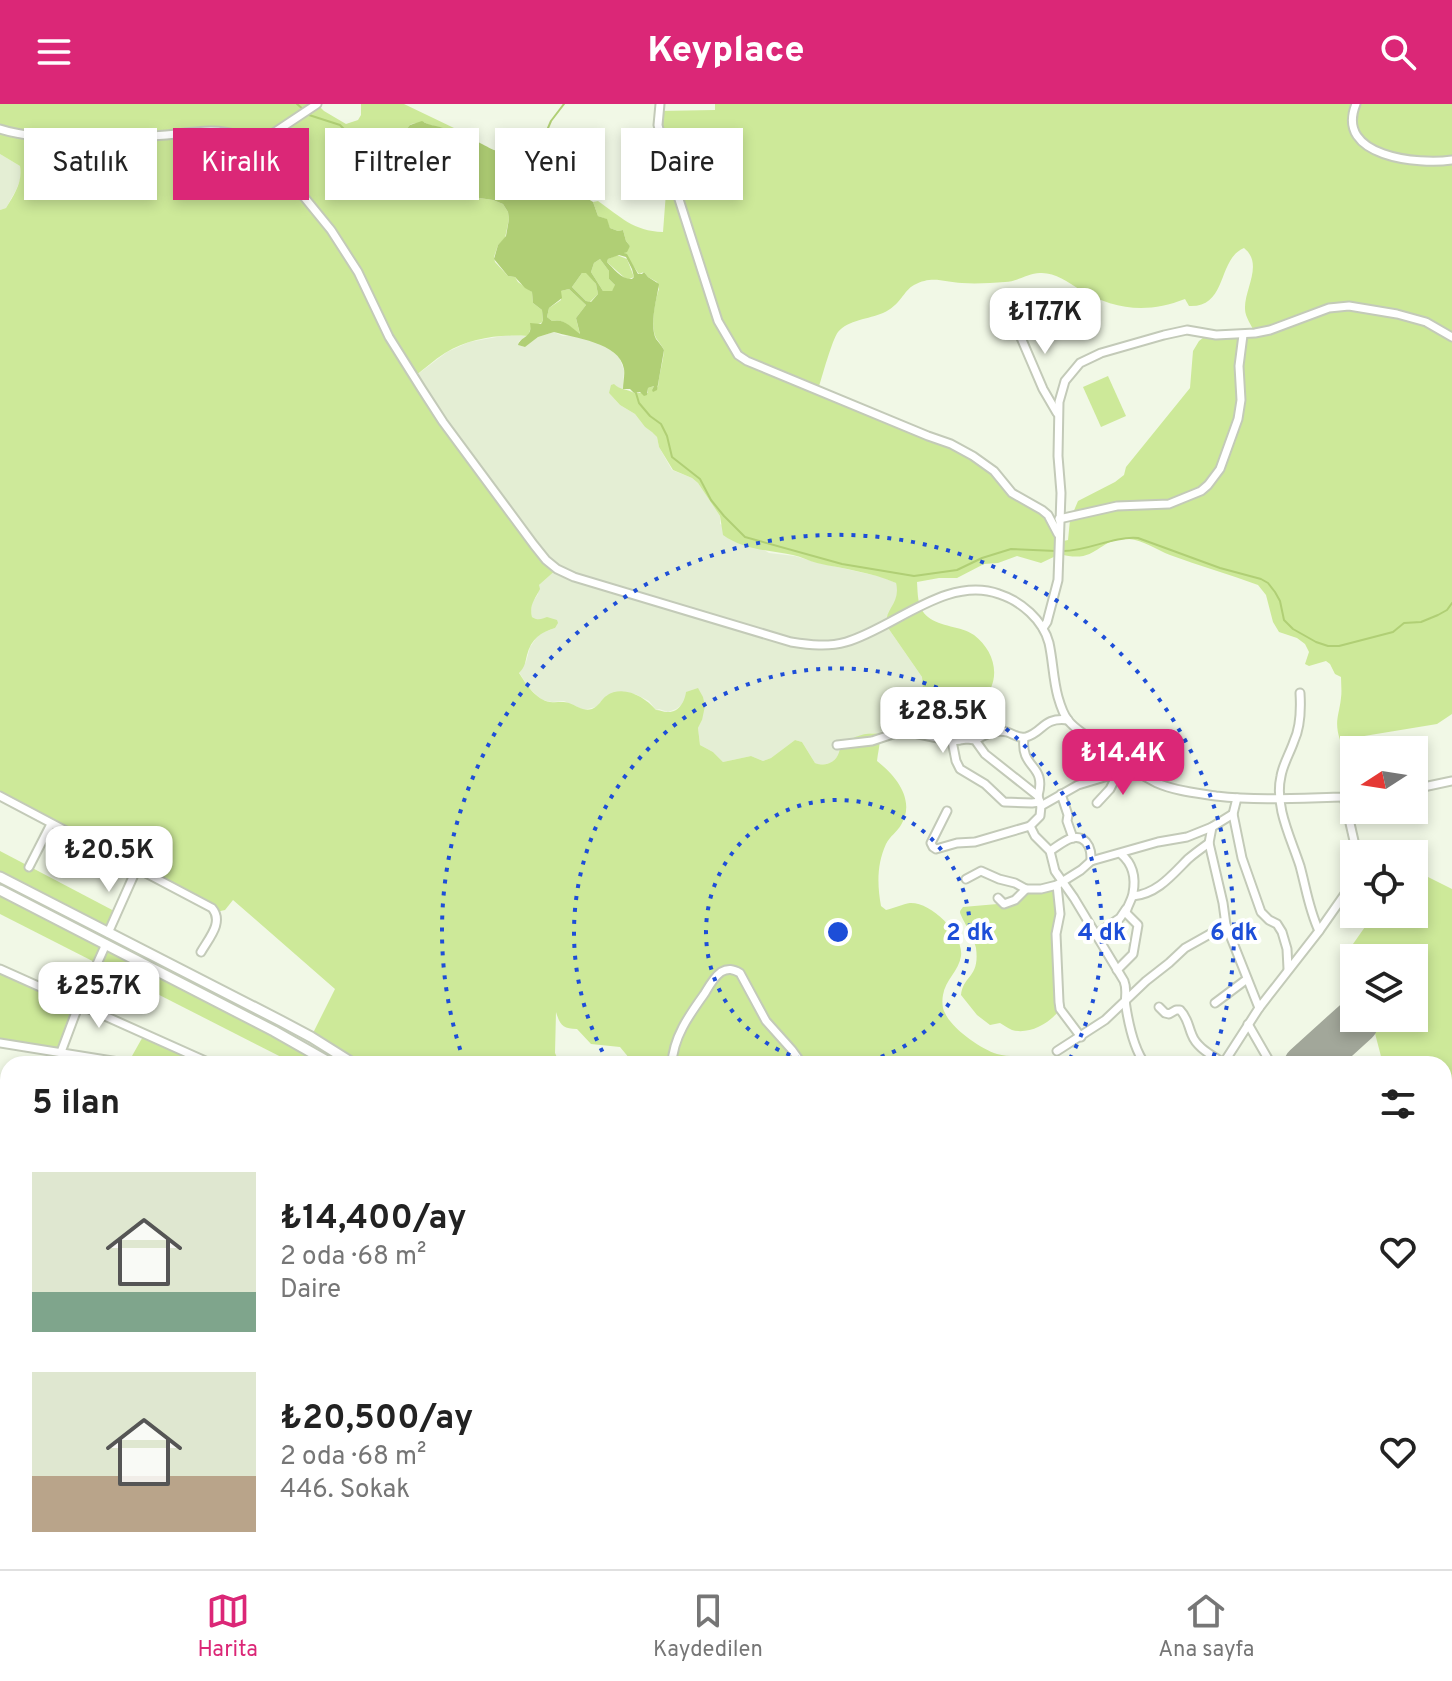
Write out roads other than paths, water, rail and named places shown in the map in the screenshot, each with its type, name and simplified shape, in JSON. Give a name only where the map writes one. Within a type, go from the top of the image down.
[{"type":"main road","points":[[0,877],[311,1037],[341,1056]]},
{"type":"main road","points":[[0,890],[318,1056]]},
{"type":"street","points":[[660,104],[658,125],[668,165],[718,321],[738,355],[962,450],[994,471],[1018,498],[1048,515],[1059,536]]},
{"type":"street","points":[[1356,104],[1353,110],[1354,128],[1361,143],[1378,154],[1432,162],[1452,160]]},
{"type":"street","points":[[282,128],[315,106]]},
{"type":"street","points":[[0,129],[24,135],[72,137],[173,134]]},
{"type":"street","points":[[307,200],[331,230],[358,272],[389,337],[443,422],[534,545],[557,569],[586,581],[791,642],[822,646],[862,637],[928,603],[962,591],[982,589],[1000,594],[1018,603],[1043,628],[1049,644],[1055,686],[1068,720]]},
{"type":"street","points":[[1043,296],[1028,311],[1019,333],[1043,389],[1059,415]]},
{"type":"street","points":[[1043,628],[1058,580],[1061,493],[1059,402],[1065,381],[1080,363],[1101,353],[1187,330],[1216,335],[1243,335],[1270,330],[1329,308],[1349,306],[1426,322],[1452,337]]},
{"type":"street","points":[[1059,519],[1117,506],[1169,504],[1208,485],[1220,469],[1238,419],[1243,335]]},
{"type":"street","points":[[1300,693],[1299,724],[1280,778],[1280,798],[1310,913],[1319,931]]},
{"type":"street","points":[[837,745],[909,732],[975,740],[1001,731],[1024,738],[1046,722],[1059,719],[1068,720],[1128,766],[1173,789],[1237,798],[1340,797]]},
{"type":"street","points":[[960,727],[956,740],[956,761],[960,769],[985,784],[1004,802],[1039,801],[1090,780],[1118,773],[1128,766]]},
{"type":"street","points":[[947,811],[931,843],[936,849],[975,842],[1030,826],[1040,816],[1041,783],[1023,754],[1024,738]]},
{"type":"street","points":[[975,740],[985,754],[1039,801]]},
{"type":"street","points":[[1097,803],[1110,789],[1118,773]]},
{"type":"street","points":[[1428,786],[1452,781]]},
{"type":"street","points":[[1061,794],[1073,838]]},
{"type":"street","points":[[0,796],[212,908],[218,919],[201,952]]},
{"type":"street","points":[[1237,798],[1233,814],[1242,858],[1261,912],[1282,932],[1288,969]]},
{"type":"street","points":[[966,879],[981,871],[1026,889],[1041,889],[1059,883],[1091,861],[1187,837],[1233,814]]},
{"type":"street","points":[[29,867],[51,824]]},
{"type":"street","points":[[1030,826],[1050,851],[1059,883],[1060,914],[1056,934],[1059,1002],[1060,1009],[1081,1037]]},
{"type":"street","points":[[1212,827],[1209,843],[1226,925],[1259,1008]]},
{"type":"street","points":[[1050,851],[1073,838],[1085,841],[1091,851],[1091,861]]},
{"type":"street","points":[[1133,896],[1147,893],[1172,878],[1185,862],[1209,843]]},
{"type":"street","points":[[1096,934],[1120,918],[1133,896],[1132,866],[1121,854]]},
{"type":"street","points":[[108,933],[137,868]]},
{"type":"street","points":[[1059,883],[1074,898],[1127,988],[1125,1003],[1140,1056]]},
{"type":"street","points":[[998,898],[1004,904],[1009,903],[1026,889]]},
{"type":"street","points":[[1228,1056],[1259,1008],[1340,901]]},
{"type":"street","points":[[1117,970],[1133,954],[1137,932],[1138,923],[1129,917],[1126,909]]},
{"type":"street","points":[[1057,1051],[1105,1020],[1185,948],[1226,925]]},
{"type":"street","points":[[61,1052],[106,944]]},
{"type":"street","points":[[0,969],[194,1056]]},
{"type":"street","points":[[674,1056],[677,1040],[693,1009],[719,973],[727,970],[740,973],[766,1021],[796,1056]]},
{"type":"street","points":[[1215,1003],[1247,979]]},
{"type":"street","points":[[1159,1007],[1169,1014],[1180,1010],[1197,1044],[1213,1056]]},
{"type":"street","points":[[1248,1024],[1266,1056]]},
{"type":"street","points":[[0,1043],[84,1056]]},
{"type":"waterway","points":[[297,104],[304,110]]},
{"type":"waterway","points":[[548,128],[564,104]]},
{"type":"waterway","points":[[309,115],[343,128]]},
{"type":"waterway","points":[[636,393],[639,403],[661,424],[672,457],[700,479],[711,500],[745,537],[842,564],[914,576],[957,570],[1011,549],[1056,551]]},
{"type":"waterway","points":[[1063,551],[1138,538],[1220,568],[1261,579],[1275,592],[1284,620],[1293,629],[1328,646],[1393,632],[1404,623],[1421,622],[1438,615],[1452,603]]}]
